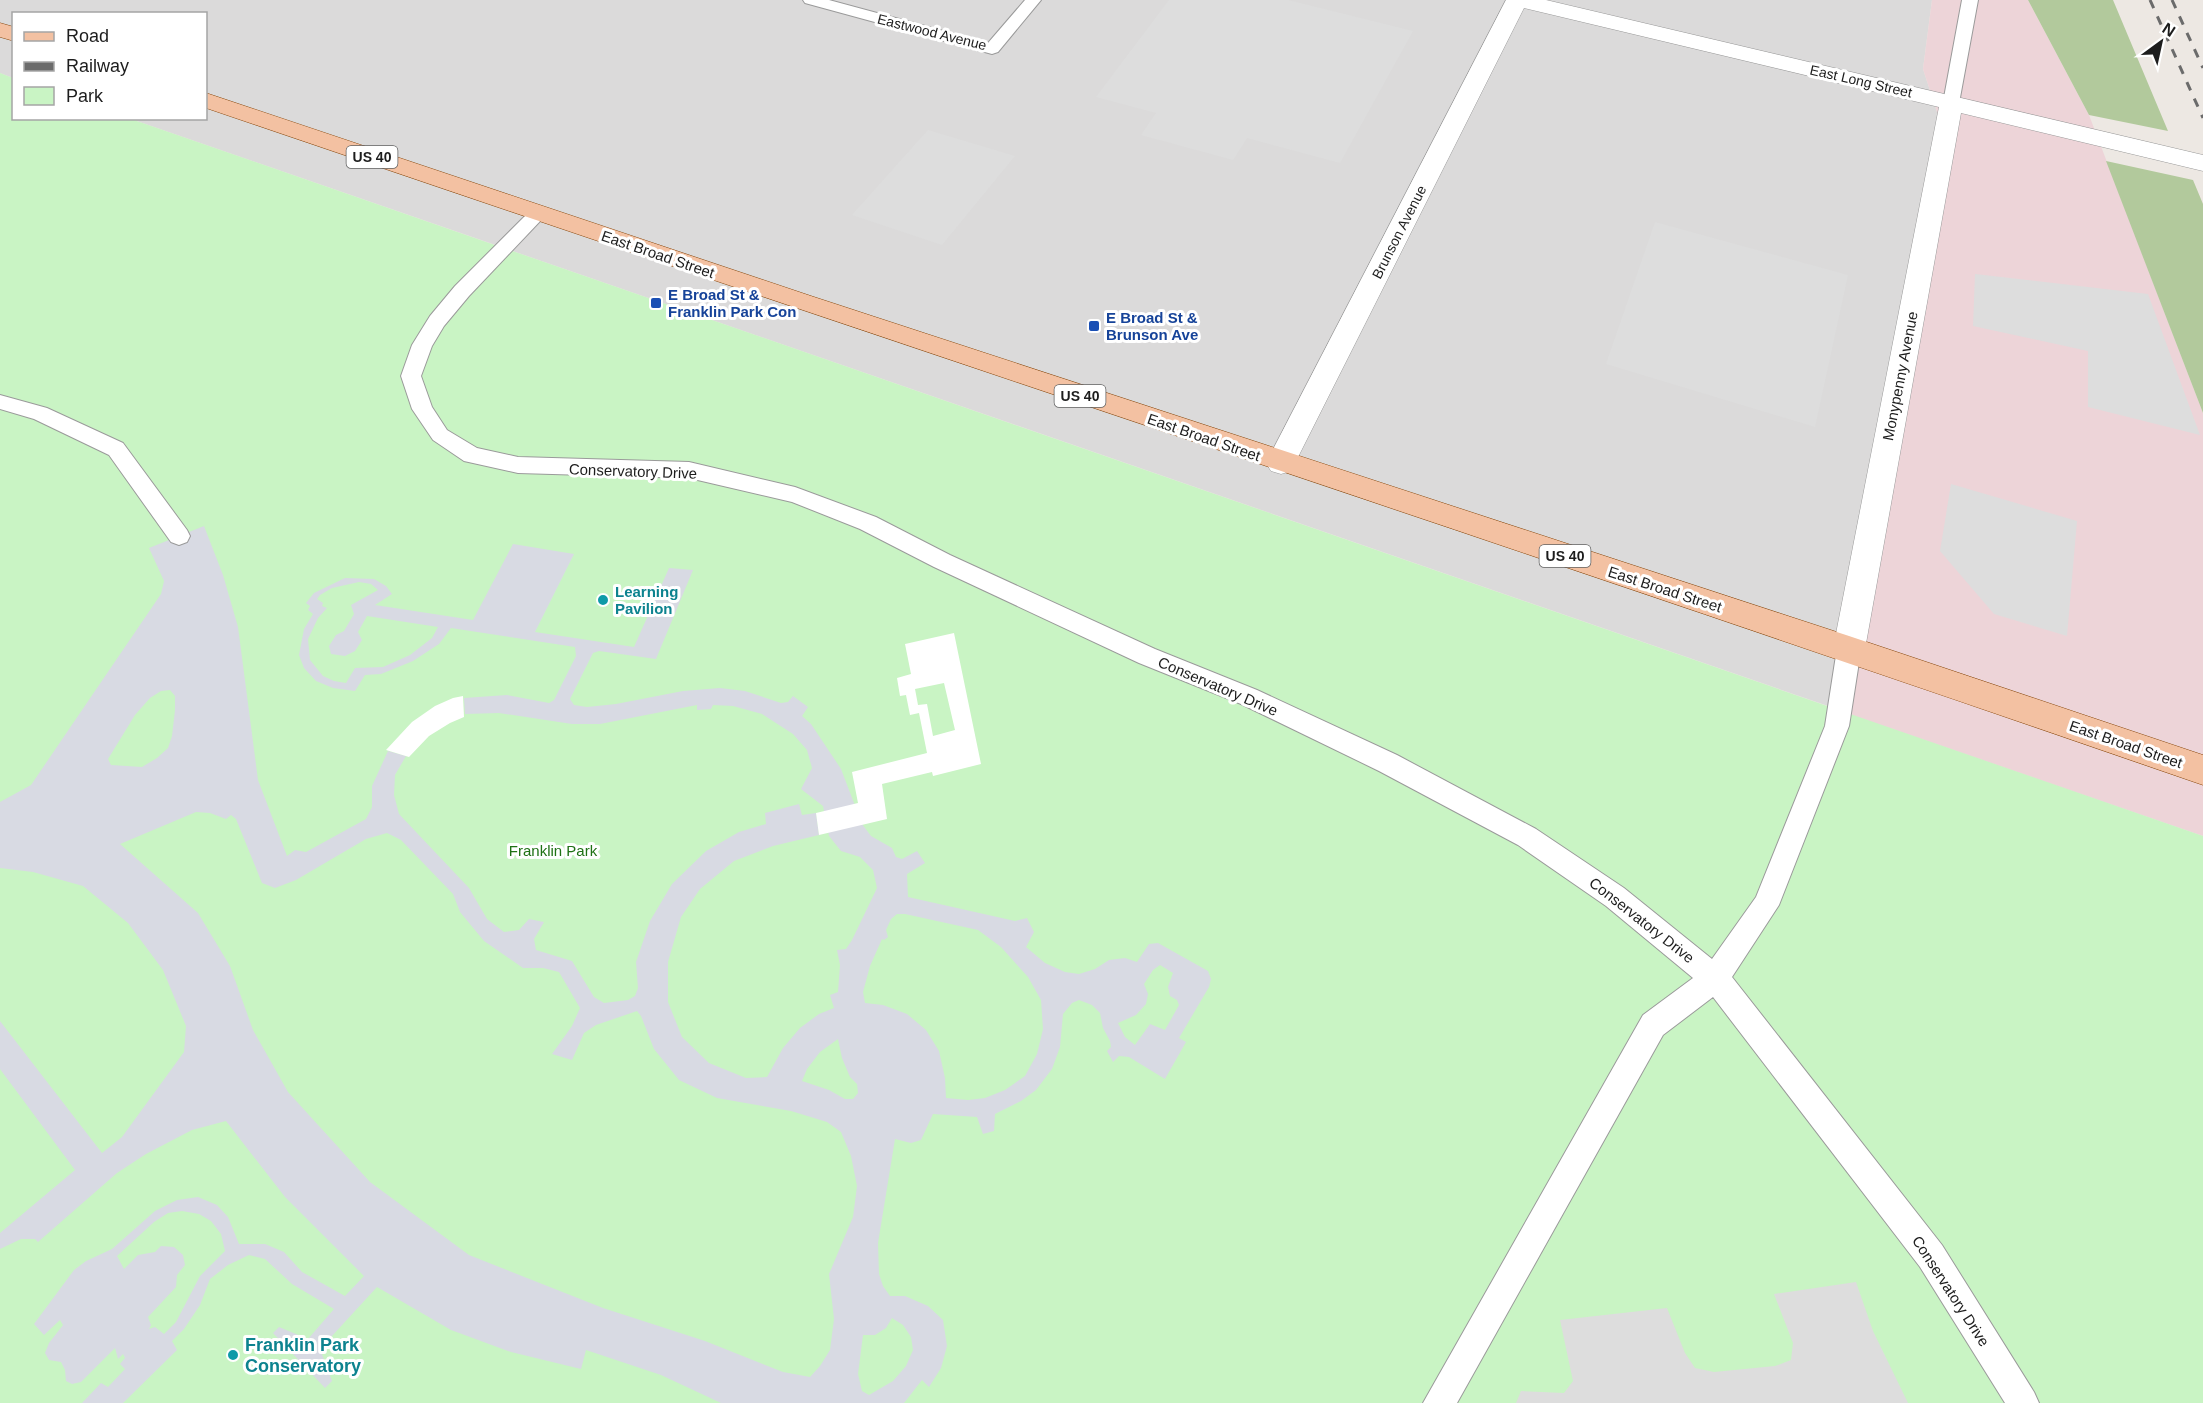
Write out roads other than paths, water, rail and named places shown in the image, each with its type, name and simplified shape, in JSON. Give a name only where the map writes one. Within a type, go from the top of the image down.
[{"type":"main road","name":"East Broad Street","points":[[207,100],[1281,463],[1849,649],[2203,770]]},
{"type":"street","name":"East Long Street","points":[[1518,0],[2203,163]]},
{"type":"street","name":"Brunson Avenue","points":[[1281,463],[1518,0]]},
{"type":"street","name":"Monypenny Avenue","points":[[1849,649],[1951,103]]},
{"type":"lane","name":"Eastwood Avenue","points":[[811,0],[992,48],[1033,0]]},
{"type":"lane","points":[[1951,103],[1970,0]]},
{"type":"lane","name":"Conservatory Drive","points":[[538,213],[462,291],[437,321],[422,345],[411,376],[422,409],[440,435],[471,455],[518,465],[689,470],[795,495],[868,523],[942,561],[1147,656],[1249,697],[1388,763],[1527,837],[1615,897],[1716,978],[1931,1256],[2023,1403]]},
{"type":"lane","points":[[0,402],[40,413],[116,448],[145,492],[179,536]]},
{"type":"lane","points":[[1439,1403],[1653,1025],[1716,978],[1766,905],[1837,726],[1849,649]]},
{"type":"railway","points":[[2150,0],[2203,118]]},
{"type":"railway","points":[[2172,0],[2203,68]]},
{"type":"place","name":"E Broad St & Franklin Park Con","points":[[656,303]]},
{"type":"place","name":"E Broad St & Brunson Ave","points":[[1094,326]]},
{"type":"place","name":"Learning Pavilion","points":[[603,600]]},
{"type":"place","name":"Franklin Park Conservatory","points":[[233,1355]]},
{"type":"park label","name":"Franklin Park","points":[[553,850]]}]
